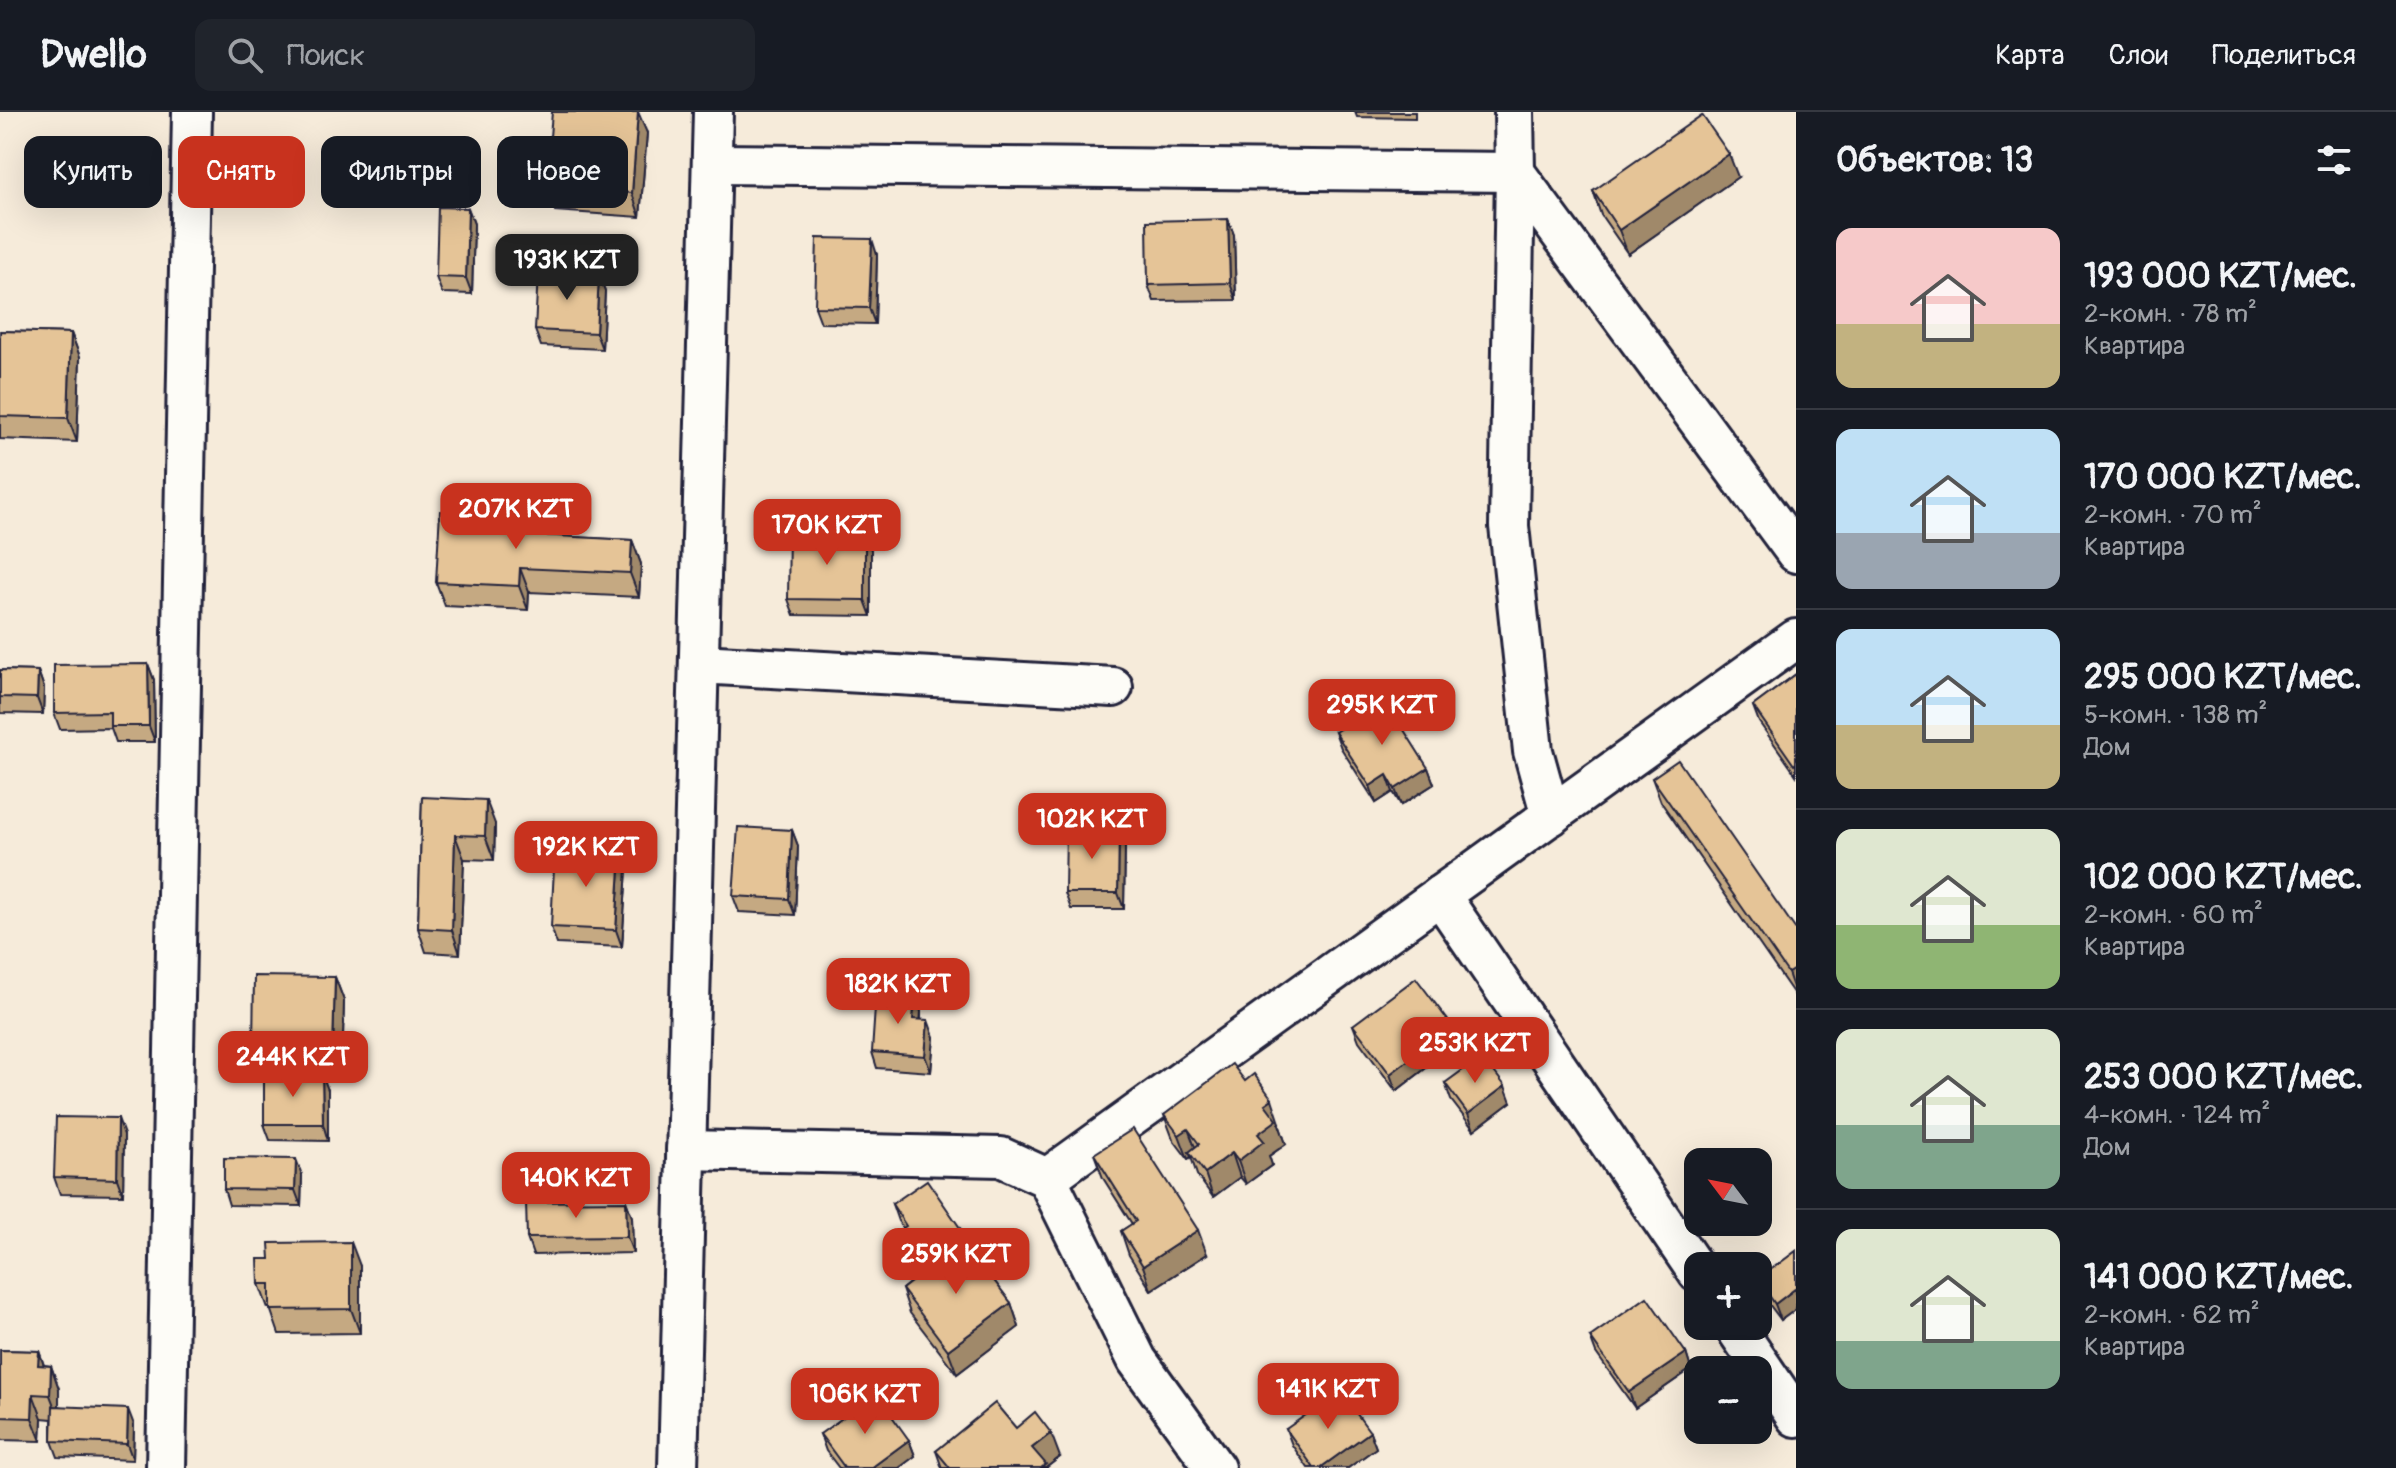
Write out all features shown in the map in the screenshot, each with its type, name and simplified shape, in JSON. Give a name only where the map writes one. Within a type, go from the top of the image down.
[{"type":"street","points":[[166,1468],[192,112]]},
{"type":"street","points":[[678,1468],[713,112]]},
{"type":"street","points":[[1514,112],[1509,526],[1533,751],[1551,816]]},
{"type":"street","points":[[712,164],[1515,172]]},
{"type":"street","points":[[1515,172],[1796,553]]},
{"type":"street","points":[[1047,1178],[1796,639]]},
{"type":"street","points":[[699,664],[1113,687]]},
{"type":"street","points":[[1440,895],[1684,1252]]},
{"type":"street","points":[[686,1150],[1001,1157],[1047,1178],[1137,1360],[1215,1468]]},
{"type":"street","points":[[1744,1340],[1796,1417]]},
{"type":"building","points":[[552,112],[638,112],[632,193],[628,193],[628,136],[550,136]]},
{"type":"building","points":[[1702,115],[1729,154],[1619,230],[1593,191]]},
{"type":"building","points":[[438,208],[468,208],[466,278],[436,277]]},
{"type":"building","points":[[1228,219],[1230,283],[1148,285],[1147,221]]},
{"type":"building","points":[[817,238],[872,239],[869,308],[815,307]]},
{"type":"building","points":[[538,272],[599,275],[596,333],[535,330]]},
{"type":"building","points":[[0,331],[71,333],[68,418],[0,416]]},
{"type":"building","points":[[440,511],[520,515],[520,534],[632,540],[630,573],[520,568],[519,586],[436,582]]},
{"type":"building","points":[[789,533],[865,534],[865,600],[788,599]]},
{"type":"building","points":[[148,664],[149,726],[110,726],[110,712],[54,713],[54,665]]},
{"type":"building","points":[[0,670],[38,671],[37,698],[0,697]]},
{"type":"building","points":[[1796,674],[1796,763],[1794,765],[1753,706]]},
{"type":"building","points":[[1385,700],[1428,768],[1395,789],[1387,775],[1370,786],[1335,732]]},
{"type":"building","points":[[1678,760],[1796,930],[1796,968],[1788,973],[1652,778]]},
{"type":"building","points":[[422,797],[486,800],[485,836],[455,835],[452,930],[418,928]]},
{"type":"building","points":[[738,827],[792,830],[789,899],[733,896]]},
{"type":"building","points":[[1066,828],[1119,829],[1118,893],[1065,893]]},
{"type":"building","points":[[555,848],[621,852],[616,930],[551,927]]},
{"type":"building","points":[[254,976],[335,977],[333,1048],[253,1047]]},
{"type":"building","points":[[1416,978],[1453,1027],[1390,1074],[1353,1025]]},
{"type":"building","points":[[876,993],[915,996],[913,1019],[928,1020],[925,1056],[872,1052]]},
{"type":"building","points":[[1482,1056],[1505,1086],[1468,1114],[1445,1083]]},
{"type":"building","points":[[1232,1064],[1245,1081],[1254,1074],[1272,1099],[1265,1104],[1277,1120],[1258,1134],[1264,1141],[1238,1161],[1232,1153],[1205,1173],[1189,1152],[1199,1144],[1188,1129],[1179,1135],[1164,1115]]},
{"type":"building","points":[[322,1074],[323,1124],[264,1124],[264,1075]]},
{"type":"building","points":[[56,1117],[118,1118],[117,1179],[54,1177]]},
{"type":"building","points":[[1133,1129],[1198,1230],[1143,1266],[1121,1231],[1136,1221],[1094,1154]]},
{"type":"building","points":[[224,1158],[296,1159],[295,1190],[224,1189]]},
{"type":"building","points":[[927,1180],[967,1238],[920,1271],[894,1234],[906,1226],[892,1204]]},
{"type":"building","points":[[626,1201],[627,1237],[527,1238],[526,1202]]},
{"type":"building","points":[[964,1241],[1011,1303],[948,1350],[902,1289]]},
{"type":"building","points":[[351,1242],[351,1309],[270,1310],[270,1284],[259,1284],[258,1259],[270,1259],[269,1243]]},
{"type":"building","points":[[1796,1251],[1796,1288],[1775,1304],[1772,1300],[1772,1269]]},
{"type":"building","points":[[1647,1297],[1686,1353],[1629,1392],[1590,1337]]},
{"type":"building","points":[[0,1350],[39,1351],[38,1365],[51,1366],[50,1395],[33,1394],[32,1418],[0,1417]]},
{"type":"building","points":[[1340,1391],[1370,1432],[1320,1468],[1314,1468],[1286,1429]]},
{"type":"building","points":[[876,1394],[909,1440],[871,1468],[845,1468],[820,1434]]},
{"type":"building","points":[[995,1403],[1016,1428],[1035,1412],[1051,1433],[1032,1448],[1046,1464],[1041,1468],[950,1468],[936,1451]]},
{"type":"building","points":[[53,1406],[128,1409],[127,1444],[52,1441]]}]
